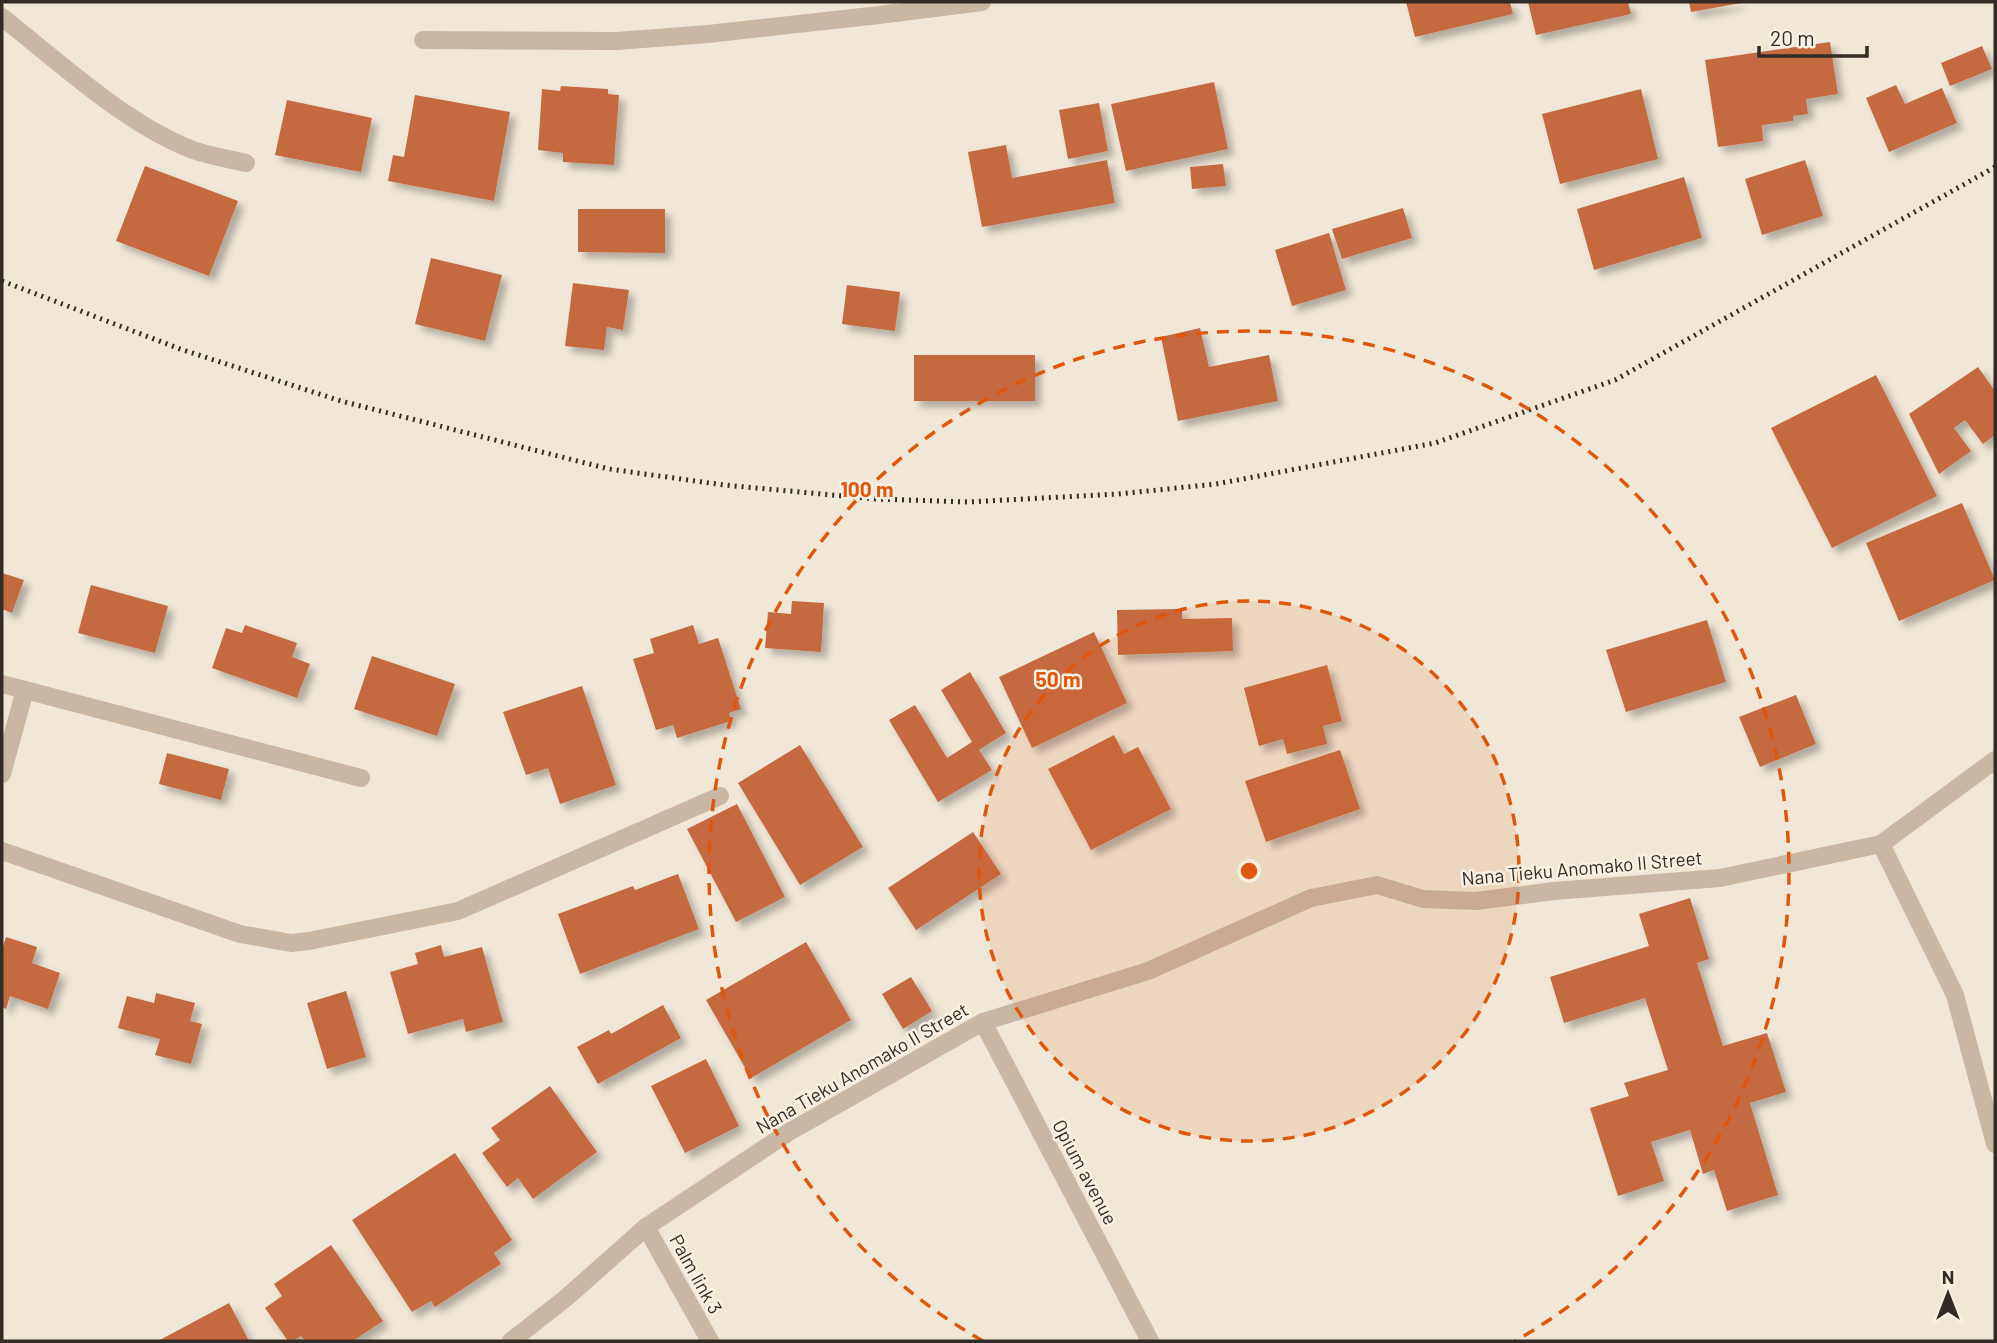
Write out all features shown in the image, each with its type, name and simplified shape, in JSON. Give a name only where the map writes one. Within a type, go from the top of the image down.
[{"type":"street","points":[[423,40],[617,41],[787,25],[982,2]]},
{"type":"street","points":[[2,17],[117,107],[161,135],[195,151],[246,163]]},
{"type":"street","points":[[2,684],[362,778]]},
{"type":"street","points":[[2,774],[25,690]]},
{"type":"street","name":"Nana Tieku Anomako II Street","points":[[511,1341],[566,1298],[646,1227],[789,1132],[983,1022],[1148,971],[1311,898],[1377,885],[1423,900],[1476,901],[1554,891],[1720,878],[1881,844],[1995,760]]},
{"type":"street","points":[[2,851],[240,934],[291,943],[458,911],[720,796]]},
{"type":"street","points":[[1881,844],[1955,995],[1995,1144]]},
{"type":"street","name":"Opium avenue","points":[[983,1022],[1150,1341]]},
{"type":"street","name":"Palm link 3","points":[[646,1227],[710,1341]]},
{"type":"building","points":[[1406,2],[1510,2],[1513,14],[1415,37]]},
{"type":"building","points":[[1528,2],[1628,2],[1631,14],[1536,35]]},
{"type":"building","points":[[1689,2],[1741,2],[1741,3],[1691,12]]},
{"type":"building","points":[[1830,42],[1838,94],[1806,99],[1808,114],[1793,116],[1793,121],[1762,125],[1763,141],[1718,147],[1705,60]]},
{"type":"building","points":[[1982,46],[1992,69],[1950,86],[1941,63]]},
{"type":"building","points":[[1214,82],[1228,149],[1126,171],[1111,104]]},
{"type":"building","points":[[1896,85],[1905,104],[1942,88],[1957,123],[1889,152],[1866,98]]},
{"type":"building","points":[[561,86],[608,89],[608,94],[619,95],[614,165],[563,162],[563,153],[538,150],[542,89],[560,91]]},
{"type":"building","points":[[1641,89],[1658,159],[1560,184],[1542,114]]},
{"type":"building","points":[[415,95],[510,112],[494,201],[388,181],[393,155],[404,157]]},
{"type":"building","points":[[287,100],[372,118],[361,172],[275,155]]},
{"type":"building","points":[[1099,103],[1108,151],[1068,159],[1059,110]]},
{"type":"building","points":[[1006,145],[1012,178],[1107,160],[1115,203],[982,227],[968,152]]},
{"type":"building","points":[[1805,160],[1823,216],[1762,235],[1745,179]]},
{"type":"building","points":[[1223,164],[1226,186],[1192,189],[1190,167]]},
{"type":"building","points":[[145,166],[238,201],[209,276],[116,241]]},
{"type":"building","points":[[1684,177],[1702,238],[1594,270],[1577,209]]},
{"type":"building","points":[[1403,208],[1412,238],[1342,259],[1332,229]]},
{"type":"building","points":[[578,209],[665,209],[665,253],[578,252]]},
{"type":"building","points":[[1329,233],[1346,290],[1292,306],[1275,250]]},
{"type":"building","points":[[431,258],[502,275],[485,341],[415,324]]},
{"type":"building","points":[[573,283],[629,290],[623,330],[607,327],[604,350],[565,346]]},
{"type":"building","points":[[847,285],[900,292],[895,331],[842,324]]},
{"type":"building","points":[[1200,328],[1209,367],[1269,355],[1278,401],[1178,421],[1161,337]]},
{"type":"building","points":[[914,355],[1035,355],[1035,401],[914,401]]},
{"type":"building","points":[[1978,367],[1995,391],[1995,435],[1983,444],[1965,420],[1954,428],[1971,451],[1939,474],[1909,414]]},
{"type":"building","points":[[1876,375],[1937,496],[1832,548],[1771,428]]},
{"type":"building","points":[[1962,503],[1995,580],[1899,621],[1866,543]]},
{"type":"building","points":[[2,573],[24,580],[12,613],[2,609]]},
{"type":"building","points":[[91,585],[168,606],[155,653],[78,633]]},
{"type":"building","points":[[792,601],[824,603],[821,652],[765,648],[768,612],[791,614]]},
{"type":"building","points":[[1182,609],[1182,619],[1232,618],[1233,651],[1118,655],[1117,610]]},
{"type":"building","points":[[1707,620],[1726,682],[1626,712],[1606,650]]},
{"type":"building","points":[[245,625],[297,643],[292,657],[310,664],[297,698],[212,668],[226,628],[242,633]]},
{"type":"building","points":[[693,625],[699,644],[718,638],[741,709],[729,713],[731,721],[677,738],[673,725],[656,730],[633,659],[654,653],[650,639]]},
{"type":"building","points":[[1094,632],[1127,703],[1032,748],[999,677]]},
{"type":"building","points":[[372,656],[455,684],[437,736],[354,709]]},
{"type":"building","points":[[1327,665],[1342,721],[1323,726],[1327,744],[1287,754],[1283,739],[1259,746],[1244,688]]},
{"type":"building","points":[[970,672],[1006,733],[979,750],[992,770],[938,802],[889,720],[915,705],[947,758],[972,742],[941,690]]},
{"type":"building","points":[[582,686],[616,785],[560,804],[548,768],[526,775],[503,712]]},
{"type":"building","points":[[1796,695],[1816,744],[1760,767],[1739,717]]},
{"type":"building","points":[[1114,735],[1124,754],[1138,747],[1171,809],[1091,850],[1048,769]]},
{"type":"building","points":[[800,745],[863,847],[800,885],[738,783]]},
{"type":"building","points":[[1340,750],[1360,809],[1266,842],[1245,781]]},
{"type":"building","points":[[167,753],[229,769],[221,800],[159,784]]},
{"type":"building","points":[[737,804],[785,897],[736,922],[687,829]]},
{"type":"building","points":[[973,832],[1001,874],[916,930],[888,888]]},
{"type":"building","points":[[678,874],[699,929],[580,974],[558,914],[633,886],[635,890]]},
{"type":"building","points":[[1690,898],[1709,959],[1697,963],[1723,1046],[1767,1033],[1786,1092],[1750,1103],[1778,1195],[1727,1211],[1714,1170],[1703,1174],[1690,1130],[1651,1142],[1664,1181],[1618,1196],[1590,1108],[1629,1096],[1624,1083],[1668,1070],[1645,998],[1564,1023],[1550,977],[1649,946],[1639,914]]},
{"type":"building","points":[[6,937],[37,947],[32,963],[60,973],[48,1009],[10,996],[6,1009],[2,1007],[2,950]]},
{"type":"building","points":[[806,942],[851,1020],[751,1078],[706,1000]]},
{"type":"building","points":[[441,945],[444,957],[482,947],[503,1022],[466,1032],[463,1019],[408,1034],[390,972],[418,964],[415,953]]},
{"type":"building","points":[[911,977],[932,1011],[903,1029],[882,994]]},
{"type":"building","points":[[346,991],[366,1057],[327,1069],[307,1003]]},
{"type":"building","points":[[156,993],[195,1003],[190,1021],[202,1024],[191,1064],[155,1055],[160,1039],[118,1028],[127,996],[154,1003]]},
{"type":"building","points":[[663,1005],[681,1038],[598,1084],[577,1047],[609,1030],[611,1034]]},
{"type":"building","points":[[706,1059],[739,1126],[685,1153],[651,1086]]},
{"type":"building","points":[[550,1086],[597,1152],[533,1199],[518,1178],[507,1187],[482,1153],[500,1140],[491,1128]]},
{"type":"building","points":[[455,1153],[512,1240],[494,1253],[501,1264],[435,1307],[431,1301],[412,1312],[352,1220]]},
{"type":"building","points":[[331,1245],[383,1321],[353,1341],[305,1341],[301,1336],[288,1341],[265,1308],[282,1296],[274,1284]]},
{"type":"building","points":[[229,1303],[249,1341],[158,1341]]},
{"type":"railway","points":[[2,281],[180,349],[341,401],[609,469],[724,485],[876,499],[969,502],[1118,494],[1216,484],[1435,443],[1615,380],[1995,167]]}]
